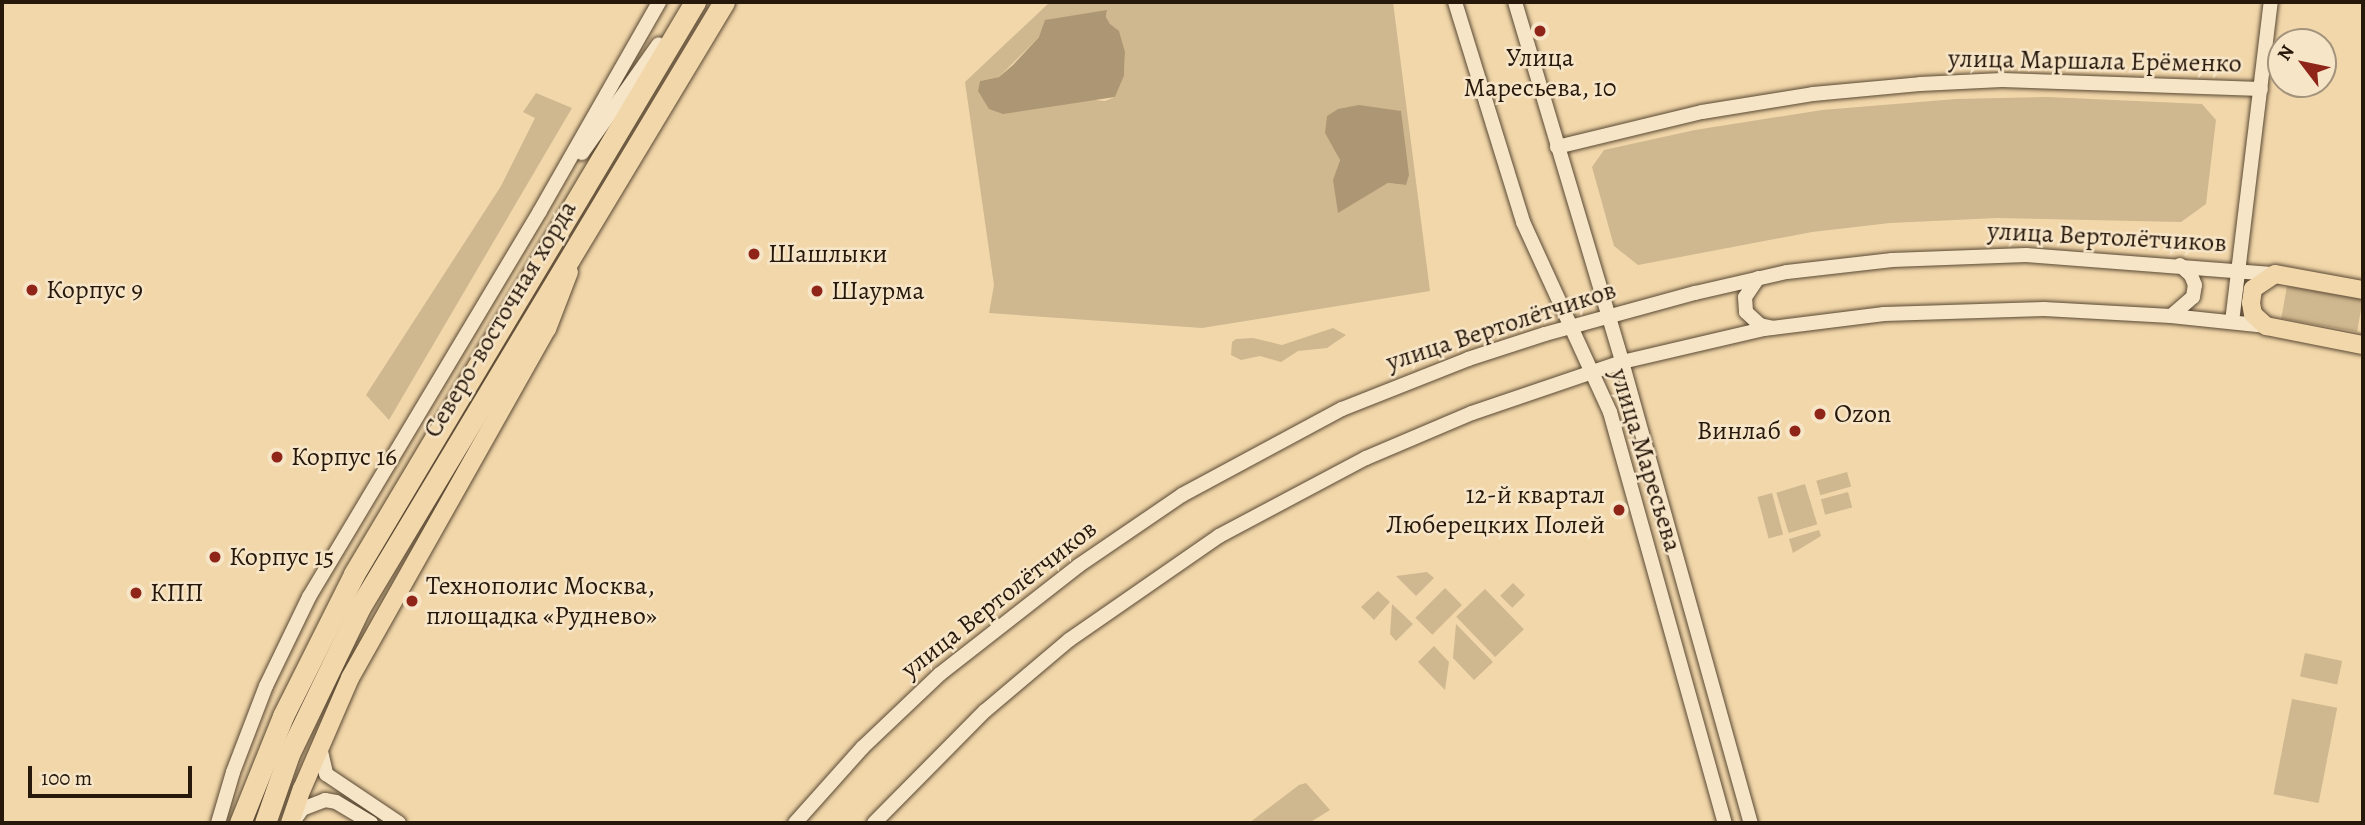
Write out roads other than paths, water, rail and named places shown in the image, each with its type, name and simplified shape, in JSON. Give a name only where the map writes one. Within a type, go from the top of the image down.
[{"type":"highway","name":"Северо-восточная хорда","points":[[240,823],[283,716],[354,574],[693,2]]},
{"type":"highway","name":"Северо-восточная хорда","points":[[265,823],[289,754],[360,607],[706,30],[726,2]]},
{"type":"main road","points":[[291,823],[319,746],[350,678],[547,329],[584,233]]},
{"type":"main road","points":[[2275,274],[2261,281],[2253,289],[2253,314],[2266,326],[2363,345]]},
{"type":"main road","name":"улица Вертолётчиков","points":[[2275,274],[2363,290]]},
{"type":"street","points":[[218,823],[266,686],[309,597],[540,211],[659,2]]},
{"type":"street","points":[[540,211],[693,2]]},
{"type":"street","name":"улица Маресьева","points":[[1455,2],[1523,222],[1594,371],[1610,412],[1725,823]]},
{"type":"street","points":[[1515,2],[1607,317]]},
{"type":"street","name":"улица Маршала Ерёменко","points":[[2232,322],[2271,2]]},
{"type":"street","name":"улица Маршала Ерёменко","points":[[1557,147],[1702,112],[1813,94],[1920,84],[2002,80],[2261,89]]},
{"type":"street","name":"улица Вертолётчиков","points":[[794,823],[862,748],[940,674],[1036,597],[1182,495],[1342,409],[1468,359],[1573,326],[1759,278],[1892,260],[2013,255],[2180,265],[2275,274]]},
{"type":"street","points":[[2171,316],[2193,297],[2195,285],[2191,275],[2180,265]]},
{"type":"street","points":[[1759,278],[1745,297],[1746,312],[1760,325],[1773,328]]},
{"type":"street","points":[[874,823],[985,711],[1069,640],[1219,536],[1366,458],[1472,413],[1622,362],[1773,328],[1884,314],[2031,309],[2171,316],[2266,326]]},
{"type":"street","name":"улица Маресьева","points":[[1607,317],[1622,362],[1751,823]]},
{"type":"street","points":[[319,746],[327,774],[399,823]]},
{"type":"street","points":[[291,823],[302,809],[325,800],[336,802],[371,823]]},
{"type":"place","name":"Улица Маресьева, 10","points":[[1540,31]]},
{"type":"place","name":"Шашлыки","points":[[754,254]]},
{"type":"place","name":"Корпус 9","points":[[32,290]]},
{"type":"place","name":"Шаурма","points":[[817,291]]},
{"type":"place","name":"Ozon","points":[[1820,414]]},
{"type":"place","name":"Винлаб","points":[[1795,431]]},
{"type":"place","name":"Корпус 16","points":[[277,457]]},
{"type":"place","name":"12-й квартал Люберецких Полей","points":[[1619,510]]},
{"type":"place","name":"Корпус 15","points":[[215,557]]},
{"type":"place","name":"КПП","points":[[136,593]]},
{"type":"place","name":"Технополис Москва, площадка «Руднево»","points":[[412,601]]}]
